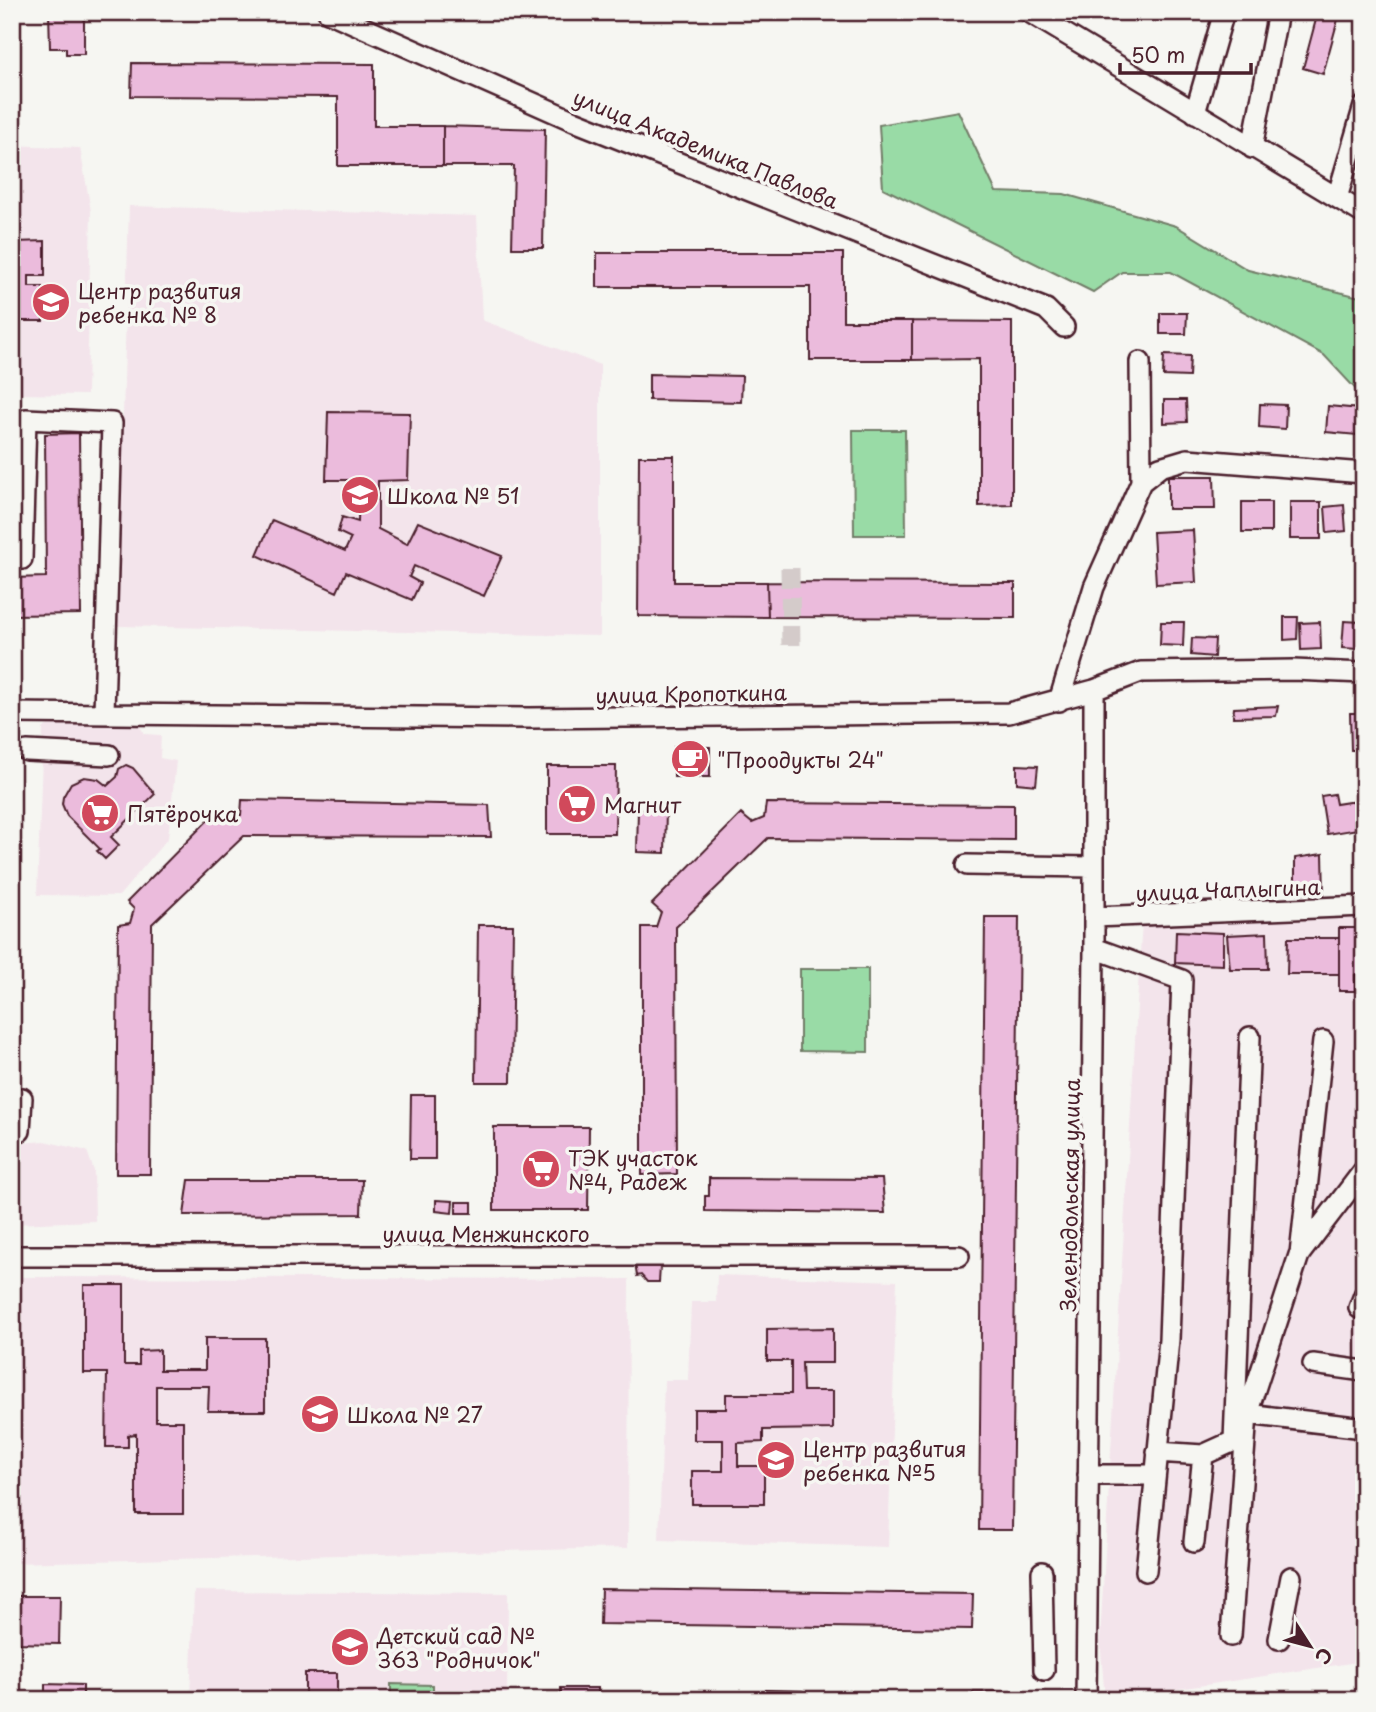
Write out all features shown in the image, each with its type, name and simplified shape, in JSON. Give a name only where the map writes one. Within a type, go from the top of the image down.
[{"type":"street","name":"улица Академика Павлова","points":[[328,12],[574,121],[1046,309],[1064,327]]},
{"type":"street","points":[[1029,12],[1364,214]]},
{"type":"street","points":[[1195,113],[1224,12]]},
{"type":"street","points":[[1252,148],[1278,12]]},
{"type":"street","points":[[1338,198],[1364,106]]},
{"type":"street","points":[[1059,701],[1094,587],[1141,482],[1140,362]]},
{"type":"street","points":[[12,559],[22,559],[26,419],[112,423],[104,713]]},
{"type":"street","points":[[1141,482],[1160,467],[1188,459],[1364,473]]},
{"type":"street","name":"улица Кропоткина","points":[[12,713],[529,718],[1009,713],[1059,701],[1141,672],[1293,670],[1364,673]]},
{"type":"street","name":"Зеленодольская улица","points":[[1086,1700],[1094,690]]},
{"type":"street","points":[[27,751],[109,755]]},
{"type":"street","points":[[967,865],[1093,867]]},
{"type":"street","name":"улица Чаплыгина","points":[[1094,917],[1364,906]]},
{"type":"street","points":[[1094,948],[1182,980],[1169,1340],[1146,1571]]},
{"type":"street","points":[[1157,1452],[1203,1455],[1234,1441],[1250,1037]]},
{"type":"street","points":[[1231,1636],[1247,1414],[1300,1255],[1323,1041]]},
{"type":"street","points":[[20,1130],[22,1098]]},
{"type":"street","points":[[1300,1255],[1361,1173],[1364,1153]]},
{"type":"street","name":"улица Менжинского","points":[[12,1256],[959,1256]]},
{"type":"street","points":[[1364,1294],[1359,1308],[1364,1308]]},
{"type":"street","points":[[1313,1364],[1364,1371]]},
{"type":"street","points":[[1247,1414],[1364,1428]]},
{"type":"street","points":[[1194,1542],[1203,1455]]},
{"type":"street","points":[[1088,1475],[1155,1475]]},
{"type":"street","points":[[1042,1572],[1044,1670]]},
{"type":"street","points":[[1279,1639],[1290,1577]]},
{"type":"shaded area","name":"Центр развития ребенка № 8","points":[[12,145],[80,148],[91,211],[87,395],[12,394]]},
{"type":"shaded area","name":"Школа № 51","points":[[129,206],[477,216],[482,320],[600,365],[600,636],[117,626]]},
{"type":"shaded area","points":[[50,723],[140,726],[144,734],[161,735],[160,758],[176,761],[168,838],[119,896],[37,895],[43,729]]},
{"type":"shaded area","points":[[1364,912],[1364,1661],[1105,1700],[1100,1639],[1142,920]]},
{"type":"shaded area","points":[[44,1141],[87,1151],[94,1171],[95,1221],[12,1224],[12,1144]]},
{"type":"shaded area","name":"Центр развития ребенка №5","points":[[717,1275],[897,1281],[888,1547],[659,1540],[664,1380],[688,1380],[691,1302],[716,1302]]},
{"type":"shaded area","name":"Школа № 27","points":[[12,1277],[629,1279],[628,1548],[12,1563]]},
{"type":"shaded area","name":"Детский сад № 363 \"Родничок\"","points":[[194,1591],[508,1593],[507,1700],[190,1700]]},
{"type":"green space","points":[[958,111],[996,192],[1064,194],[1176,226],[1248,270],[1364,298],[1364,398],[1324,355],[1171,272],[1122,272],[1093,292],[883,188],[879,125]]},
{"type":"green space","points":[[853,430],[905,430],[906,535],[854,535]]},
{"type":"green space","points":[[800,969],[868,969],[868,1052],[800,1051]]},
{"type":"green space","points":[[391,1684],[433,1685],[433,1700],[391,1700]]},
{"type":"building","points":[[49,12],[84,12],[84,54],[66,54],[66,48],[50,48]]},
{"type":"building","points":[[1318,12],[1340,12],[1323,74],[1303,68]]},
{"type":"building","points":[[132,63],[374,64],[374,126],[443,126],[443,166],[338,166],[338,97],[131,96]]},
{"type":"building","points":[[443,126],[545,129],[543,248],[512,248],[514,166],[443,166]]},
{"type":"building","points":[[12,195],[15,242],[45,241],[45,276],[29,276],[29,287],[43,287],[43,321],[12,321]]},
{"type":"building","points":[[597,253],[843,253],[843,321],[912,321],[912,360],[810,360],[810,287],[597,287]]},
{"type":"building","points":[[1160,313],[1187,313],[1186,334],[1160,334]]},
{"type":"building","points":[[912,321],[1012,322],[1012,505],[979,506],[979,359],[912,360]]},
{"type":"building","points":[[1164,355],[1190,356],[1189,377],[1163,376]]},
{"type":"building","points":[[649,374],[742,376],[741,402],[649,400]]},
{"type":"building","points":[[1164,400],[1186,400],[1187,422],[1164,423]]},
{"type":"building","points":[[1260,404],[1286,405],[1285,429],[1259,427]]},
{"type":"building","points":[[1328,406],[1360,409],[1357,435],[1326,432]]},
{"type":"building","points":[[328,412],[410,413],[408,480],[378,481],[378,529],[407,544],[418,522],[502,556],[484,596],[414,566],[409,577],[420,583],[412,600],[346,572],[337,592],[257,555],[272,520],[345,551],[351,538],[338,532],[342,517],[358,522],[359,480],[326,480]]},
{"type":"building","points":[[79,433],[81,614],[12,615],[12,578],[46,577],[45,434]]},
{"type":"building","points":[[639,456],[674,456],[674,582],[767,582],[768,617],[638,616]]},
{"type":"building","points":[[1168,476],[1214,476],[1215,509],[1168,509]]},
{"type":"building","points":[[1242,502],[1271,502],[1271,532],[1242,532]]},
{"type":"building","points":[[1290,502],[1321,502],[1321,539],[1290,539]]},
{"type":"building","points":[[1344,505],[1346,531],[1327,533],[1325,507]]},
{"type":"building","points":[[1193,530],[1196,582],[1156,584],[1153,532]]},
{"type":"building","points":[[767,582],[1015,583],[1015,618],[768,617]]},
{"type":"building","points":[[1284,617],[1298,617],[1297,639],[1284,640]]},
{"type":"building","points":[[1344,621],[1361,622],[1359,649],[1342,648]]},
{"type":"building","points":[[1161,622],[1184,622],[1183,646],[1160,645]]},
{"type":"building","points":[[1320,622],[1321,649],[1301,650],[1300,623]]},
{"type":"building","points":[[1192,638],[1215,639],[1214,657],[1191,655]]},
{"type":"building","points":[[1278,706],[1276,716],[1233,717],[1234,708]]},
{"type":"building","points":[[1350,713],[1364,713],[1364,750],[1351,750]]},
{"type":"building","points":[[674,747],[710,747],[710,777],[674,777]]},
{"type":"building","name":"Пятёрочка","points":[[126,765],[133,768],[155,794],[111,837],[119,845],[105,859],[97,851],[100,849],[67,816],[62,804],[63,797],[71,783],[84,777],[98,779],[107,786],[117,777],[119,769]]},
{"type":"building","points":[[1017,765],[1038,766],[1036,785],[1017,783]]},
{"type":"building","points":[[547,766],[616,766],[615,834],[547,834]]},
{"type":"building","points":[[1334,794],[1336,804],[1362,800],[1364,828],[1327,834],[1321,796]]},
{"type":"building","points":[[242,800],[489,805],[491,837],[244,836],[152,924],[150,1174],[116,1174],[118,925],[130,923],[134,909],[127,902],[217,811],[229,819],[241,815]]},
{"type":"building","points":[[766,803],[1014,805],[1014,840],[768,838],[676,927],[677,1174],[642,1175],[642,927],[656,927],[661,912],[652,904],[741,814],[752,823],[764,818]]},
{"type":"building","points":[[638,809],[666,810],[665,853],[637,852]]},
{"type":"building","points":[[1323,854],[1324,894],[1295,893],[1295,858]]},
{"type":"building","points":[[985,917],[1019,917],[1012,1530],[979,1530]]},
{"type":"building","points":[[478,925],[513,925],[511,1082],[476,1082]]},
{"type":"building","points":[[1339,928],[1364,928],[1364,975],[1355,975],[1355,991],[1339,991]]},
{"type":"building","points":[[1176,931],[1223,933],[1223,965],[1175,963]]},
{"type":"building","points":[[1267,933],[1268,969],[1230,969],[1227,935]]},
{"type":"building","points":[[1288,938],[1339,938],[1339,974],[1287,974]]},
{"type":"building","points":[[411,1095],[435,1095],[435,1159],[410,1159]]},
{"type":"building","name":"ТЭК участок №4, Радеж","points":[[494,1127],[589,1127],[588,1210],[494,1210]]},
{"type":"building","points":[[12,1153],[17,1153],[16,1173],[12,1173]]},
{"type":"building","points":[[709,1178],[882,1179],[885,1213],[705,1211],[705,1196],[709,1196]]},
{"type":"building","points":[[189,1180],[362,1180],[361,1214],[184,1215]]},
{"type":"building","points":[[436,1200],[453,1201],[452,1213],[436,1211]]},
{"type":"building","points":[[456,1202],[472,1202],[472,1213],[456,1213]]},
{"type":"building","points":[[635,1264],[660,1267],[659,1282],[647,1282],[641,1275],[637,1276]]},
{"type":"building","points":[[84,1285],[124,1285],[124,1365],[139,1365],[139,1351],[160,1350],[160,1370],[205,1370],[205,1338],[265,1338],[265,1411],[208,1411],[209,1386],[156,1386],[156,1421],[183,1421],[183,1514],[136,1514],[136,1434],[128,1435],[128,1447],[106,1447],[107,1373],[84,1373]]},
{"type":"building","points":[[833,1328],[833,1363],[802,1363],[803,1391],[833,1391],[833,1429],[763,1430],[763,1442],[738,1443],[738,1466],[764,1466],[764,1504],[692,1504],[692,1471],[723,1471],[723,1440],[694,1440],[694,1409],[726,1409],[726,1394],[791,1394],[791,1361],[767,1361],[767,1329]]},
{"type":"building","points":[[601,1589],[973,1594],[972,1629],[600,1624]]},
{"type":"building","points":[[12,1596],[60,1596],[59,1644],[12,1643]]},
{"type":"building","points":[[305,1673],[337,1673],[337,1700],[305,1700]]},
{"type":"building","points":[[45,1684],[83,1685],[83,1700],[45,1700]]},
{"type":"building","points":[[561,1688],[598,1688],[598,1700],[561,1700]]},
{"type":"building","points":[[766,1690],[802,1691],[802,1700],[766,1700]]},
{"type":"building","points":[[973,1692],[1009,1692],[1009,1700],[973,1700]]},
{"type":"tunnel","points":[[790,568],[791,651]]},
{"type":"place","name":"Центр развития ребенка № 8","points":[[51,302]]},
{"type":"place","name":"Школа № 51","points":[[360,495]]},
{"type":"place","name":"\"Проодукты 24\"","points":[[690,759]]},
{"type":"place","name":"Магнит","points":[[577,804]]},
{"type":"place","name":"Пятёрочка","points":[[100,813]]},
{"type":"place","name":"ТЭК участок №4, Радеж","points":[[541,1169]]},
{"type":"place","name":"Школа № 27","points":[[320,1414]]},
{"type":"place","name":"Центр развития ребенка №5","points":[[776,1460]]},
{"type":"place","name":"Детский сад № 363 \"Родничок\"","points":[[350,1647]]}]
